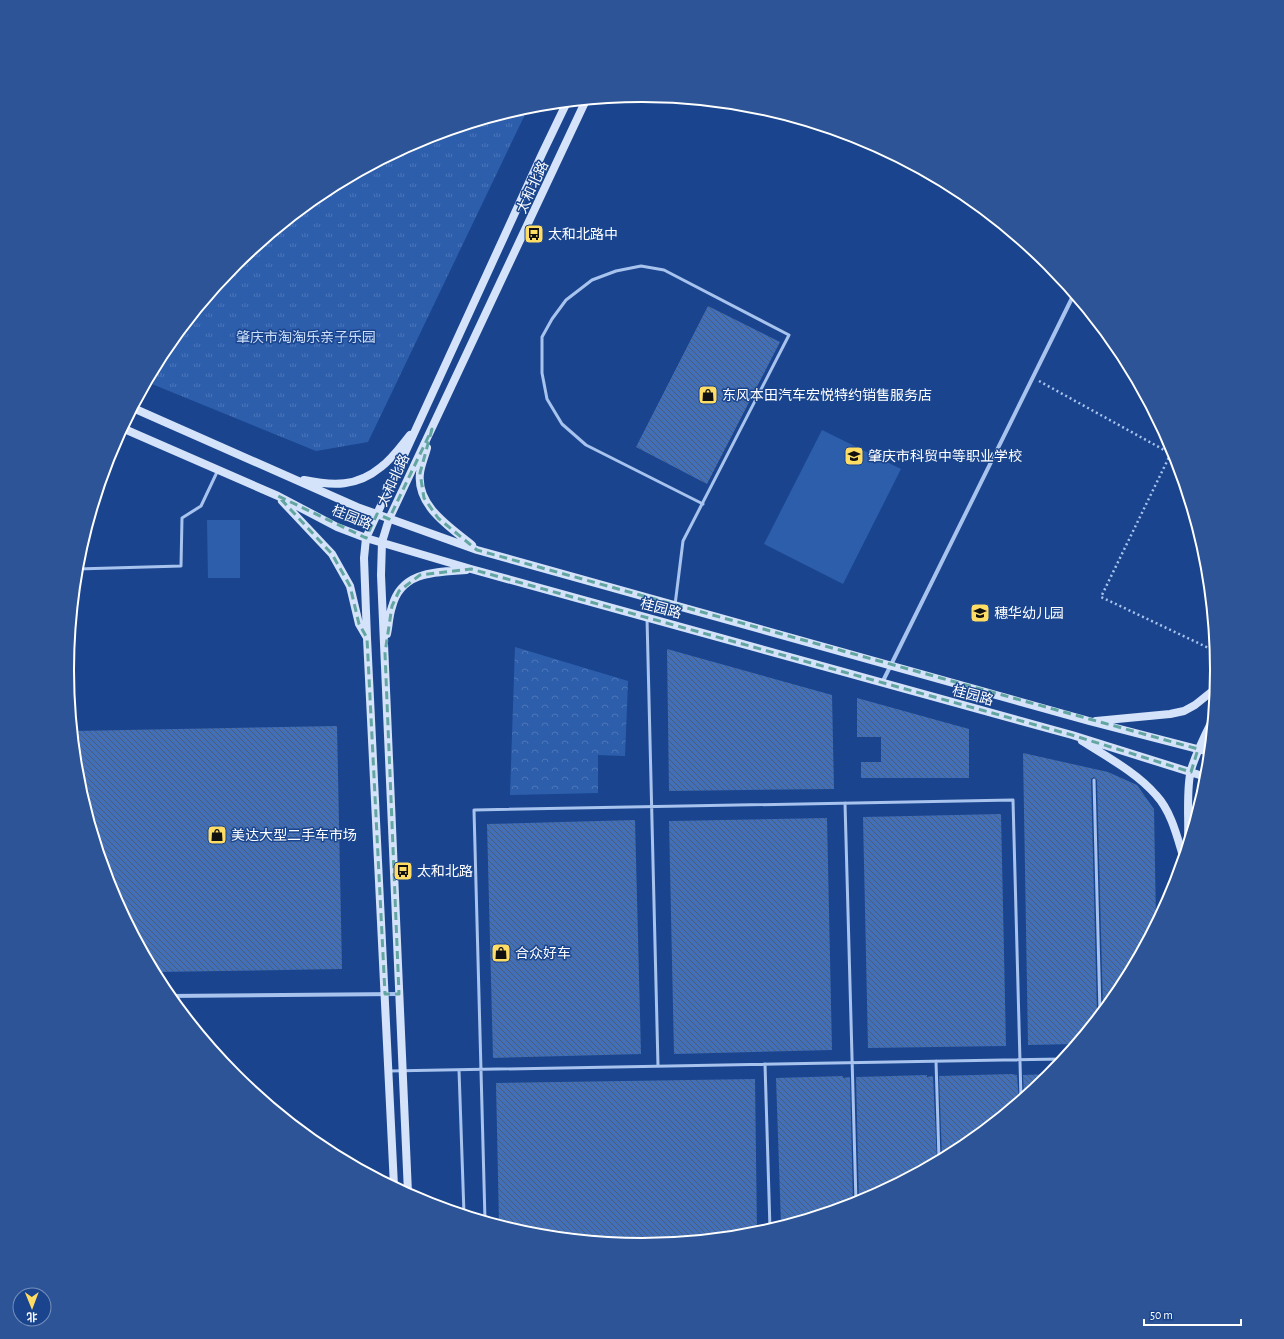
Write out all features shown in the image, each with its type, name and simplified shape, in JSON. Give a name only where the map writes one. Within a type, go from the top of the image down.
[{"type":"main road","name":"太和北路","points":[[408,1186],[384,653],[381,566],[382,542],[389,519],[584,105]]},
{"type":"main road","name":"太和北路","points":[[394,1180],[367,638],[364,558],[366,538],[565,107]]},
{"type":"main road","points":[[137,410],[289,476],[357,508],[477,550],[1089,721],[1204,751]]},
{"type":"main road","points":[[432,429],[420,473],[420,486],[424,498],[438,518],[477,550]]},
{"type":"main road","name":"桂园路","points":[[127,430],[278,496],[336,527],[366,538],[471,569],[1072,735],[1200,775]]},
{"type":"main road","points":[[289,476],[325,484],[338,484],[359,480],[381,467],[415,430]]},
{"type":"main road","points":[[278,496],[332,554],[350,586],[359,624],[367,638]]},
{"type":"main road","points":[[384,653],[392,606],[399,591],[408,582],[420,575],[471,569]]},
{"type":"main road","points":[[1089,721],[1170,714],[1195,705],[1209,694]]},
{"type":"main road","points":[[1188,826],[1191,772],[1198,749],[1206,733]]},
{"type":"main road","points":[[1072,735],[1141,780],[1157,795],[1170,818],[1181,849]]},
{"type":"street","points":[[882,683],[1072,298]]},
{"type":"street","points":[[178,996],[399,994]]},
{"type":"lane","points":[[675,605],[683,541],[703,504],[789,335],[664,270],[641,266],[616,271],[592,280],[566,300],[552,319],[542,337],[542,373],[547,399],[562,424],[586,445],[703,504]]},
{"type":"lane","points":[[83,569],[181,566],[182,518],[201,506],[218,470]]},
{"type":"lane","points":[[647,618],[658,1066]]},
{"type":"lane","points":[[1094,780],[1100,1005]]},
{"type":"lane","points":[[485,1215],[474,810],[1013,800],[1021,1093]]},
{"type":"lane","points":[[845,803],[856,1195]]},
{"type":"lane","points":[[389,1072],[1055,1059]]},
{"type":"lane","points":[[936,1061],[939,1153]]},
{"type":"lane","points":[[765,1064],[770,1223]]},
{"type":"lane","points":[[459,1070],[464,1208]]},
{"type":"path","points":[[1033,378],[1166,450]]},
{"type":"path","points":[[1169,457],[1101,597],[1209,648]]},
{"type":"highlighted area","points":[[432,429],[420,473],[424,498],[438,518],[477,550],[1198,749],[1191,772],[1072,735],[471,569],[420,575],[399,591],[392,606],[385,653],[399,994],[385,994],[367,638],[359,624],[350,586],[332,554],[278,496],[366,538],[377,514],[389,519]]},
{"type":"green space","name":"肇庆市淘淘乐亲子乐园","points":[[525,113],[368,442],[316,451],[151,384],[191,324],[240,268],[267,242],[326,197],[391,160],[425,145],[459,132]]},
{"type":"green space","points":[[822,430],[901,469],[843,584],[764,544]]},
{"type":"green space","points":[[207,520],[240,520],[240,578],[208,578]]},
{"type":"green space","points":[[515,647],[628,681],[625,756],[598,755],[598,793],[510,795]]},
{"type":"building","name":"东风本田汽车宏悦特约销售服务店","points":[[708,306],[780,342],[707,484],[636,447]]},
{"type":"building","points":[[667,649],[832,695],[834,789],[669,791]]},
{"type":"building","points":[[857,698],[969,729],[969,778],[861,778],[861,762],[881,762],[881,737],[857,737]]},
{"type":"building","name":"美达大型二手车市场","points":[[337,726],[342,969],[162,972],[133,921],[117,887],[104,852],[93,817],[85,780],[78,731]]},
{"type":"building","points":[[1023,753],[1108,772],[1137,785],[1154,809],[1156,911],[1134,954],[1103,1001],[1097,780],[1094,777],[1091,779],[1097,1009],[1069,1044],[1028,1045]]},
{"type":"building","points":[[1001,814],[1006,1046],[868,1048],[863,817]]},
{"type":"building","points":[[827,818],[832,1050],[674,1054],[669,821]]},
{"type":"building","points":[[635,820],[641,1054],[493,1058],[487,824]]},
{"type":"building","points":[[1041,1074],[1024,1091],[1023,1075]]},
{"type":"building","points":[[1017,1075],[1019,1095],[958,1142],[942,1152],[939,1076]]},
{"type":"building","points":[[933,1076],[937,1155],[893,1179],[859,1194],[856,1077]]},
{"type":"building","points":[[850,1077],[853,1196],[825,1207],[781,1220],[776,1078]]},
{"type":"building","points":[[755,1079],[757,1226],[716,1233],[642,1238],[568,1233],[531,1227],[499,1219],[496,1083]]},
{"type":"place","name":"太和北路中","points":[[534,234]]},
{"type":"place","name":"东风本田汽车宏悦特约销售服务店","points":[[708,395]]},
{"type":"place","name":"肇庆市科贸中等职业学校","points":[[854,456]]},
{"type":"place","name":"穗华幼儿园","points":[[980,613]]},
{"type":"place","name":"美达大型二手车市场","points":[[217,835]]},
{"type":"place","name":"太和北路","points":[[403,871]]},
{"type":"place","name":"合众好车","points":[[501,953]]}]
